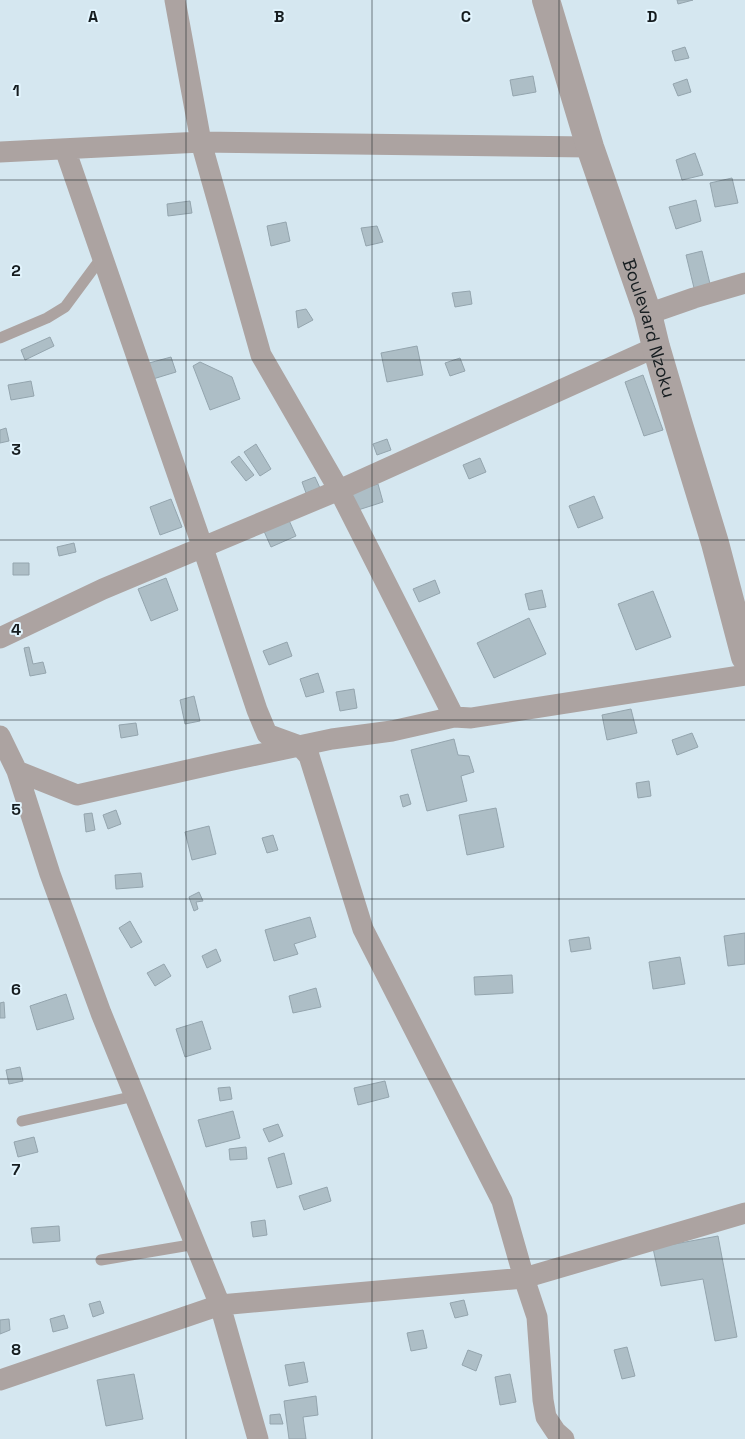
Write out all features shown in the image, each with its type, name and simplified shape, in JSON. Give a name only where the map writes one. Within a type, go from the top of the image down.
[{"type":"street","points":[[175,0],[201,142],[261,355],[339,490],[454,717]]},
{"type":"street","name":"Boulevard Nzoku","points":[[546,0],[590,147],[648,314],[656,347],[716,542],[745,657]]},
{"type":"street","points":[[0,152],[201,142],[590,147]]},
{"type":"street","points":[[64,149],[203,548],[257,710],[267,734],[300,746],[309,756],[363,929],[502,1201],[537,1317],[542,1391],[546,1418],[556,1432],[564,1439]]},
{"type":"street","points":[[648,314],[745,283]]},
{"type":"street","points":[[0,638],[103,589],[339,490],[656,347]]},
{"type":"street","points":[[9,768],[77,795],[332,739],[392,731],[454,717],[470,718],[745,675]]},
{"type":"street","points":[[0,736],[9,768],[101,1013],[220,1305],[258,1439]]},
{"type":"street","points":[[0,1380],[220,1305],[524,1278],[745,1213]]},
{"type":"lane","points":[[0,338],[47,318],[65,307],[102,257]]},
{"type":"lane","points":[[22,1122],[135,1096]]},
{"type":"lane","points":[[101,1260],[196,1244]]},
{"type":"building","points":[[677,0],[693,0],[678,4]]},
{"type":"building","points":[[685,47],[689,58],[675,61],[672,51]]},
{"type":"building","points":[[533,76],[536,92],[513,96],[510,80]]},
{"type":"building","points":[[687,79],[691,92],[678,96],[673,84]]},
{"type":"building","points":[[695,153],[703,175],[682,180],[676,160]]},
{"type":"building","points":[[732,178],[738,203],[715,207],[710,183]]},
{"type":"building","points":[[696,200],[701,221],[676,229],[669,207]]},
{"type":"building","points":[[190,201],[192,213],[168,216],[167,204]]},
{"type":"building","points":[[286,222],[290,241],[271,246],[267,226]]},
{"type":"building","points":[[377,226],[383,242],[366,246],[361,228]]},
{"type":"building","points":[[702,251],[711,288],[695,292],[686,255]]},
{"type":"building","points":[[470,291],[472,304],[455,307],[452,293]]},
{"type":"building","points":[[306,309],[313,320],[298,328],[296,311]]},
{"type":"building","points":[[50,337],[54,346],[25,360],[21,350]]},
{"type":"building","points":[[417,346],[423,375],[387,382],[381,353]]},
{"type":"building","points":[[171,357],[176,372],[153,379],[149,363]]},
{"type":"building","points":[[460,358],[465,371],[450,376],[445,363]]},
{"type":"building","points":[[200,362],[232,377],[240,399],[210,410],[193,366]]},
{"type":"building","points":[[643,375],[663,430],[644,436],[625,382]]},
{"type":"building","points":[[31,381],[34,396],[11,400],[8,385]]},
{"type":"building","points":[[6,428],[9,441],[0,443],[0,430]]},
{"type":"building","points":[[387,439],[391,450],[377,455],[373,444]]},
{"type":"building","points":[[256,444],[271,469],[260,476],[244,452]]},
{"type":"building","points":[[239,456],[254,475],[246,481],[231,462]]},
{"type":"building","points":[[480,458],[486,472],[469,479],[463,465]]},
{"type":"building","points":[[315,477],[320,488],[306,493],[302,482]]},
{"type":"building","points":[[378,484],[383,502],[355,511],[349,493]]},
{"type":"building","points":[[594,496],[603,518],[578,528],[569,506]]},
{"type":"building","points":[[171,499],[182,527],[160,535],[150,507]]},
{"type":"building","points":[[288,518],[296,536],[271,547],[263,529]]},
{"type":"building","points":[[74,543],[76,552],[59,556],[57,547]]},
{"type":"building","points":[[13,563],[29,563],[29,575],[13,575]]},
{"type":"building","points":[[166,578],[178,610],[151,621],[138,589]]},
{"type":"building","points":[[435,580],[440,593],[419,602],[413,589]]},
{"type":"building","points":[[542,590],[546,607],[529,610],[525,594]]},
{"type":"building","points":[[653,591],[671,637],[636,650],[618,604]]},
{"type":"building","points":[[529,618],[546,654],[494,678],[477,643]]},
{"type":"building","points":[[287,642],[292,656],[269,665],[263,651]]},
{"type":"building","points":[[29,647],[33,664],[43,662],[46,673],[30,676],[24,648]]},
{"type":"building","points":[[318,673],[324,692],[306,697],[300,679]]},
{"type":"building","points":[[354,689],[357,708],[340,711],[336,692]]},
{"type":"building","points":[[194,696],[200,721],[185,724],[180,700]]},
{"type":"building","points":[[631,709],[637,733],[607,740],[602,715]]},
{"type":"building","points":[[136,723],[138,735],[121,738],[119,725]]},
{"type":"building","points":[[692,733],[698,747],[677,755],[672,740]]},
{"type":"building","points":[[454,739],[458,755],[469,756],[474,772],[461,776],[467,801],[427,811],[411,750]]},
{"type":"building","points":[[649,781],[651,796],[638,798],[636,783]]},
{"type":"building","points":[[408,794],[411,804],[403,807],[400,796]]},
{"type":"building","points":[[496,808],[504,847],[467,855],[459,815]]},
{"type":"building","points":[[116,810],[121,824],[108,829],[103,815]]},
{"type":"building","points":[[92,813],[95,830],[86,832],[84,814]]},
{"type":"building","points":[[209,826],[216,854],[192,860],[185,832]]},
{"type":"building","points":[[273,835],[278,850],[267,853],[262,838]]},
{"type":"building","points":[[141,873],[143,887],[116,889],[115,875]]},
{"type":"building","points":[[199,892],[203,901],[196,902],[198,909],[194,911],[189,897]]},
{"type":"building","points":[[310,917],[316,937],[294,944],[298,954],[274,961],[265,930]]},
{"type":"building","points":[[130,921],[142,942],[131,948],[119,928]]},
{"type":"building","points":[[745,933],[745,964],[728,966],[724,936]]},
{"type":"building","points":[[589,937],[591,949],[571,952],[569,940]]},
{"type":"building","points":[[216,949],[221,961],[207,968],[202,956]]},
{"type":"building","points":[[680,957],[685,984],[653,989],[649,962]]},
{"type":"building","points":[[164,964],[171,976],[155,986],[147,973]]},
{"type":"building","points":[[512,975],[513,993],[475,995],[474,977]]},
{"type":"building","points":[[316,988],[321,1007],[293,1013],[289,996]]},
{"type":"building","points":[[66,994],[74,1019],[37,1030],[30,1006]]},
{"type":"building","points":[[4,1002],[5,1018],[0,1018],[0,1003]]},
{"type":"building","points":[[202,1021],[211,1049],[185,1057],[176,1029]]},
{"type":"building","points":[[20,1067],[23,1081],[9,1084],[6,1070]]},
{"type":"building","points":[[385,1081],[389,1097],[358,1105],[354,1088]]},
{"type":"building","points":[[230,1087],[232,1099],[220,1101],[218,1088]]},
{"type":"building","points":[[233,1111],[240,1138],[206,1147],[198,1120]]},
{"type":"building","points":[[278,1124],[283,1136],[269,1142],[263,1129]]},
{"type":"building","points":[[34,1137],[38,1152],[18,1157],[14,1142]]},
{"type":"building","points":[[246,1147],[247,1159],[230,1160],[229,1149]]},
{"type":"building","points":[[284,1153],[292,1184],[277,1188],[268,1158]]},
{"type":"building","points":[[327,1187],[331,1201],[304,1210],[299,1196]]},
{"type":"building","points":[[265,1220],[267,1235],[253,1237],[251,1222]]},
{"type":"building","points":[[59,1226],[60,1241],[33,1243],[31,1228]]},
{"type":"building","points":[[718,1236],[737,1337],[715,1341],[703,1279],[661,1286],[653,1248]]},
{"type":"building","points":[[464,1300],[468,1315],[455,1318],[450,1303]]},
{"type":"building","points":[[100,1301],[104,1313],[93,1317],[89,1304]]},
{"type":"building","points":[[64,1315],[68,1328],[53,1332],[50,1319]]},
{"type":"building","points":[[9,1319],[10,1330],[0,1334],[0,1320]]},
{"type":"building","points":[[423,1330],[427,1348],[411,1351],[407,1333]]},
{"type":"building","points":[[627,1347],[635,1376],[622,1379],[614,1350]]},
{"type":"building","points":[[468,1350],[482,1355],[476,1371],[462,1365]]},
{"type":"building","points":[[304,1362],[308,1382],[289,1386],[285,1365]]},
{"type":"building","points":[[134,1374],[143,1419],[106,1426],[97,1380]]},
{"type":"building","points":[[510,1374],[516,1402],[500,1405],[495,1377]]},
{"type":"building","points":[[316,1396],[318,1415],[303,1417],[306,1439],[289,1439],[284,1401]]},
{"type":"building","points":[[280,1414],[283,1424],[270,1424],[270,1415]]}]
